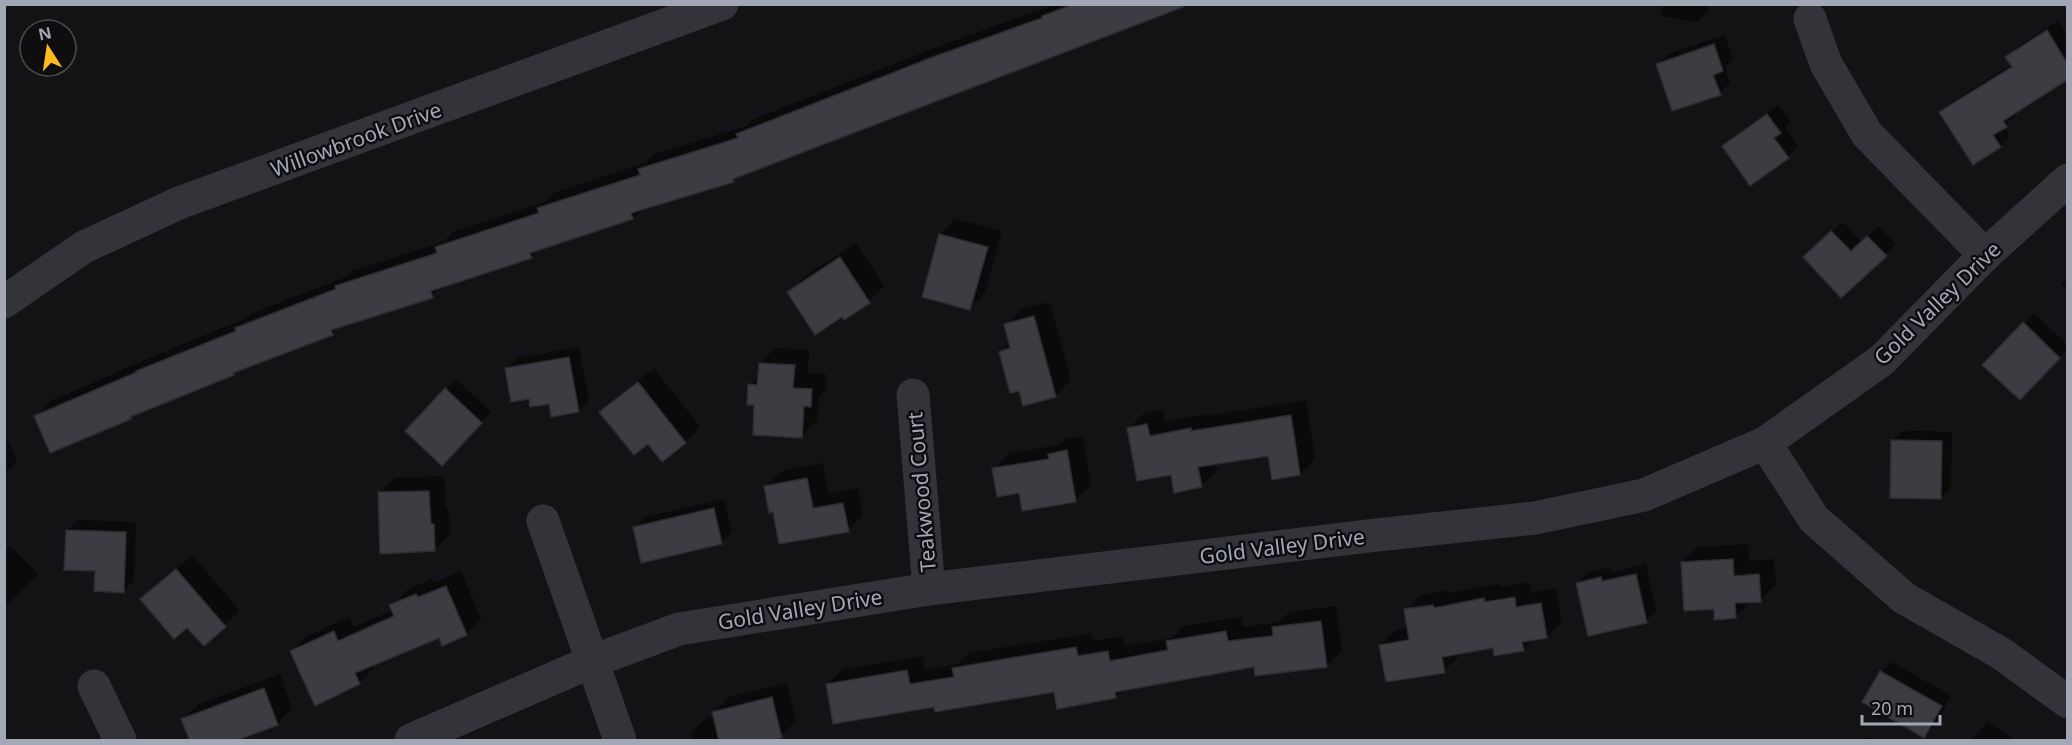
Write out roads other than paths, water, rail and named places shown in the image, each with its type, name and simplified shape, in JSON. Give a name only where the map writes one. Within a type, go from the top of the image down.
[{"type":"street","name":"Willowbrook Drive","points":[[4,302],[84,247],[179,203],[722,4]]},
{"type":"street","points":[[1810,19],[1826,64],[1867,134],[1985,255]]},
{"type":"street","name":"Gold Valley Drive","points":[[411,741],[593,661],[679,629],[929,589],[1535,518],[1644,495],[1765,443],[1882,360],[1985,255],[2067,180]]},
{"type":"street","name":"Teakwood Court","points":[[913,395],[929,589]]},
{"type":"street","points":[[1765,443],[1814,519],[1904,598],[2002,654],[2067,702]]},
{"type":"street","points":[[543,521],[620,741]]},
{"type":"street","points":[[94,686],[120,741]]}]
